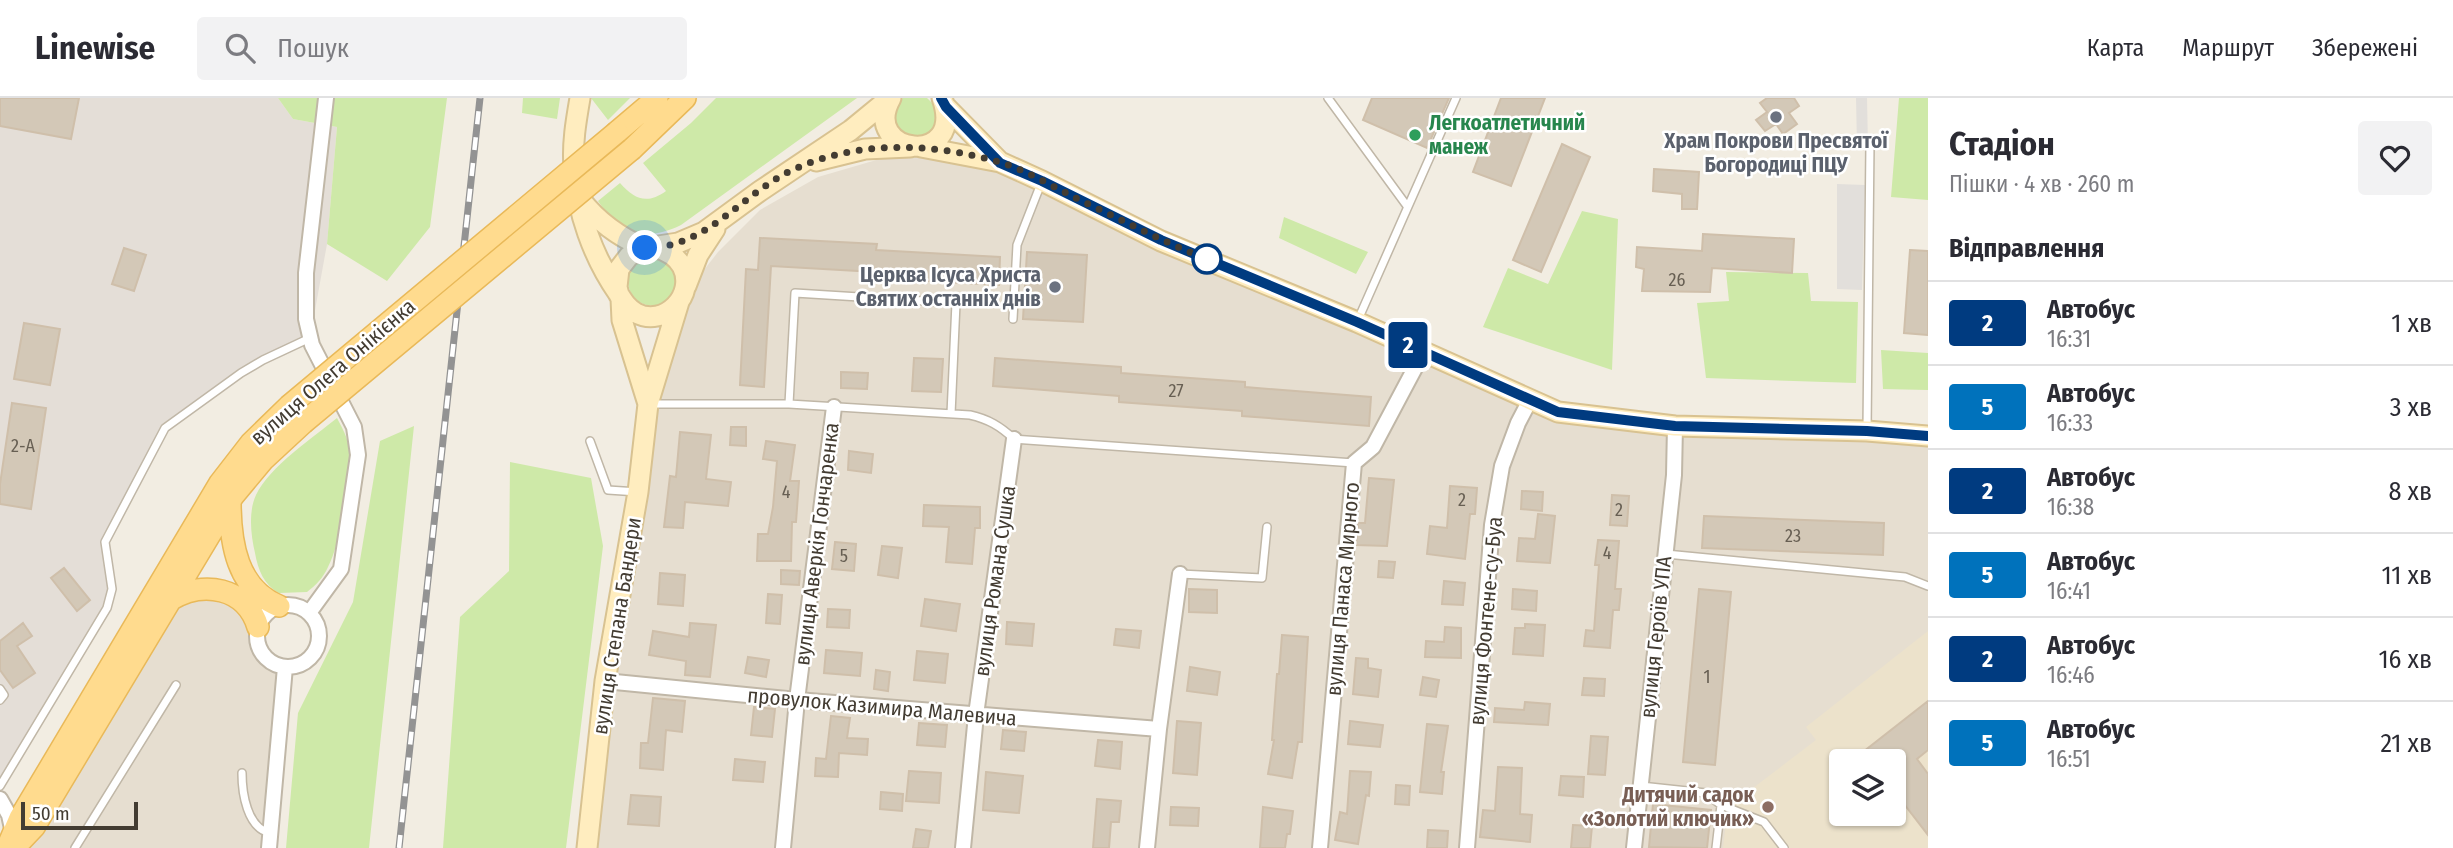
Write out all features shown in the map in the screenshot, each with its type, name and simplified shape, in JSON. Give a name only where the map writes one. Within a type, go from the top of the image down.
[{"type":"main road","points":[[580,98],[573,157],[580,199],[594,253],[610,283],[633,312],[649,317],[666,313],[682,295],[686,281],[682,266],[671,254],[612,231],[592,214],[580,199]]},
{"type":"main road","name":"вулиця Олега Онікієнка","points":[[11,844],[36,791],[220,483],[251,443],[289,405],[657,98]]},
{"type":"main road","name":"вулиця Олега Онікієнка","points":[[11,844],[34,827],[230,501],[247,478],[303,423],[632,149],[685,98]]},
{"type":"main road","points":[[620,297],[617,278],[619,269],[629,256],[696,237],[851,130],[890,98]]},
{"type":"main road","points":[[890,98],[885,113],[887,129],[898,142],[1000,163],[1161,240],[1424,351],[1558,412],[1675,426],[1867,431],[1928,436]]},
{"type":"main road","points":[[795,169],[827,157],[875,148],[917,147],[937,140],[946,125],[943,101]]},
{"type":"main road","points":[[943,101],[1000,163]]},
{"type":"main road","name":"вулиця Степана Бандери","points":[[587,848],[605,681],[638,492],[648,404],[682,295],[702,248],[725,218]]},
{"type":"main road","name":"вулиця Степана Бандери","points":[[620,297],[622,320],[648,404]]},
{"type":"main road","points":[[230,501],[233,543],[240,568],[262,598],[279,606]]},
{"type":"main road","points":[[170,600],[202,589],[227,591],[246,604],[258,627]]},
{"type":"street","points":[[309,613],[341,569],[359,448],[351,420],[310,338],[306,319],[306,273],[326,98]]},
{"type":"street","name":"вулиця Панаса Мирного","points":[[1320,848],[1354,463],[1373,447],[1424,351]]},
{"type":"street","name":"вулиця Фонтене-су-Буа","points":[[1467,848],[1492,525],[1502,466],[1530,400]]},
{"type":"street","name":"вулиця Аверкія Гончаренка","points":[[783,848],[797,700],[834,407]]},
{"type":"street","name":"вулиця Героїв УПА","points":[[1634,848],[1674,475],[1675,426]]},
{"type":"street","name":"вулиця Романа Сушка","points":[[963,848],[976,715],[1014,439]]},
{"type":"street","points":[[1147,848],[1159,729],[1180,574]]},
{"type":"street","points":[[295,605],[309,613],[319,631],[318,647],[305,663],[285,667],[271,663],[260,652],[257,637],[258,627],[266,614],[279,606],[295,605]]},
{"type":"street","points":[[269,848],[285,667]]},
{"type":"street","name":"провулок Казимира Малевича","points":[[605,681],[797,700],[1159,729]]},
{"type":"street","points":[[0,798],[20,799],[36,791]]},
{"type":"street","points":[[0,798],[9,815],[11,844]]},
{"type":"lane","points":[[1328,98],[1407,206]]},
{"type":"lane","points":[[1357,322],[1456,98]]},
{"type":"lane","points":[[1867,431],[1870,142]]},
{"type":"lane","points":[[1013,319],[1017,245],[1042,181]]},
{"type":"lane","points":[[789,404],[795,293],[956,303],[951,414]]},
{"type":"lane","points":[[0,786],[110,602],[111,582],[105,541],[165,428],[241,373],[310,338]]},
{"type":"lane","points":[[648,404],[789,404],[951,414],[985,418],[1014,439],[1354,463]]},
{"type":"lane","points":[[590,440],[607,490],[638,492]]},
{"type":"lane","points":[[1180,574],[1262,578],[1267,527]]},
{"type":"lane","points":[[1666,554],[1905,577],[1928,586]]},
{"type":"lane","points":[[75,848],[176,685]]},
{"type":"lane","points":[[0,689],[4,695],[0,700]]},
{"type":"lane","points":[[242,773],[246,803],[258,826],[262,831],[270,833]]},
{"type":"lane","points":[[1640,786],[1706,793],[1721,805],[1764,822],[1784,848]]},
{"type":"lane","points":[[1716,848],[1721,805]]},
{"type":"shaded area","points":[[0,98],[278,98],[293,119],[337,127],[327,244],[310,338],[263,360],[165,428],[105,541],[111,598],[0,786]]},
{"type":"shaded area","points":[[1856,98],[1867,98],[1868,146],[1857,146]]},
{"type":"shaded area","points":[[921,147],[1000,162],[1558,412],[1928,436],[1928,848],[587,848],[638,492],[679,302],[718,252],[760,210],[818,177]]},
{"type":"shaded area","points":[[1837,184],[1865,185],[1862,290],[1837,289]]},
{"type":"shaded area","points":[[219,589],[257,632],[260,652],[271,663],[280,667],[269,848],[14,848],[170,600]]},
{"type":"shaded area","points":[[1928,631],[1928,848],[1723,848],[1727,815],[1732,804],[1816,740],[1806,727]]},
{"type":"green space","points":[[278,98],[447,98],[430,227],[387,281],[327,244],[337,127],[293,119]]},
{"type":"green space","points":[[523,98],[560,98],[557,119],[522,113]]},
{"type":"green space","points":[[591,98],[630,98],[608,120]]},
{"type":"green space","points":[[716,98],[857,98],[681,225],[645,234],[634,232],[615,221],[598,201],[620,183],[630,193],[641,198],[653,198],[666,191],[643,163]]},
{"type":"green space","points":[[903,98],[927,98],[931,102],[936,114],[932,133],[908,139],[892,121],[899,101]]},
{"type":"green space","points":[[1899,98],[1928,98],[1928,200],[1891,197]]},
{"type":"green space","points":[[1582,211],[1618,219],[1612,370],[1483,327],[1508,268],[1548,284]]},
{"type":"green space","points":[[1284,217],[1368,252],[1356,274],[1279,238]]},
{"type":"green space","points":[[653,256],[670,264],[678,281],[670,298],[653,306],[636,298],[628,281],[636,264]]},
{"type":"green space","points":[[1726,272],[1808,273],[1811,301],[1858,302],[1856,383],[1706,378],[1697,303],[1729,301]]},
{"type":"green space","points":[[1881,350],[1928,353],[1928,390],[1883,389]]},
{"type":"green space","points":[[337,418],[348,443],[349,470],[333,556],[322,578],[307,592],[279,593],[262,576],[258,565],[251,532],[253,502],[262,484],[282,463]]},
{"type":"green space","points":[[414,426],[369,848],[286,848],[298,713],[353,602],[380,441]]},
{"type":"green space","points":[[510,462],[591,478],[603,546],[566,848],[443,848],[460,617],[509,571]]},
{"type":"building","points":[[0,98],[79,98],[71,139],[0,126]]},
{"type":"building","name":"Легкоатлетичний манеж","points":[[1372,98],[1449,98],[1427,148],[1363,120]]},
{"type":"building","points":[[1501,98],[1545,98],[1511,186],[1473,172]]},
{"type":"building","name":"Храм Покрови Пресвятої Богородиці ПЦУ","points":[[1767,98],[1794,98],[1799,106],[1789,113],[1797,124],[1783,134],[1776,124],[1765,131],[1756,120],[1767,112],[1760,103]]},
{"type":"building","points":[[1562,144],[1590,157],[1541,272],[1513,260]]},
{"type":"building","points":[[1654,169],[1699,172],[1697,209],[1682,209],[1682,194],[1653,191]]},
{"type":"building","points":[[1703,234],[1794,239],[1792,273],[1712,268],[1710,292],[1642,291],[1644,269],[1636,267],[1637,247],[1702,251]]},
{"type":"building","points":[[760,238],[877,244],[876,250],[1000,257],[999,285],[874,278],[875,272],[771,266],[764,387],[740,385],[746,269],[758,270]]},
{"type":"building","points":[[124,248],[146,255],[134,291],[112,284]]},
{"type":"building","points":[[1910,250],[1928,251],[1928,335],[1904,333]]},
{"type":"building","name":"Церква Ісуса Христа Святих останніх днів","points":[[1027,252],[1087,255],[1083,322],[1023,319]]},
{"type":"building","points":[[24,323],[60,329],[50,385],[14,379]]},
{"type":"building","points":[[914,358],[943,359],[941,392],[912,391]]},
{"type":"building","points":[[995,358],[1121,367],[1121,373],[1245,382],[1245,387],[1371,397],[1369,426],[1242,416],[1242,411],[1119,402],[1119,396],[993,386]]},
{"type":"building","points":[[841,372],[868,373],[867,389],[841,388]]},
{"type":"building","points":[[12,403],[46,408],[31,509],[0,504],[0,484]]},
{"type":"building","points":[[731,427],[746,427],[746,446],[730,445]]},
{"type":"building","points":[[680,432],[711,435],[706,479],[731,482],[728,506],[685,502],[683,528],[664,527],[670,476],[676,477]]},
{"type":"building","points":[[766,441],[795,445],[790,481],[799,481],[796,522],[792,522],[791,561],[757,561],[758,534],[768,534],[777,461],[763,459]]},
{"type":"building","points":[[849,451],[873,454],[871,473],[848,470]]},
{"type":"building","points":[[1369,478],[1394,480],[1387,546],[1356,545],[1358,523],[1365,523]]},
{"type":"building","points":[[1450,486],[1477,488],[1475,514],[1470,514],[1465,559],[1427,554],[1430,526],[1447,528]]},
{"type":"building","points":[[1522,491],[1543,492],[1542,511],[1521,509]]},
{"type":"building","points":[[1612,495],[1629,496],[1627,526],[1610,525]]},
{"type":"building","points":[[924,505],[980,507],[980,528],[975,528],[972,564],[946,562],[949,527],[923,526]]},
{"type":"building","points":[[1538,514],[1555,516],[1550,563],[1517,561],[1519,538],[1535,539]]},
{"type":"building","points":[[1704,516],[1884,523],[1883,555],[1702,548]]},
{"type":"building","points":[[1598,540],[1619,541],[1615,589],[1621,589],[1619,610],[1613,610],[1610,648],[1584,646],[1586,630],[1594,631]]},
{"type":"building","points":[[835,542],[856,544],[854,571],[832,569]]},
{"type":"building","points":[[882,546],[902,548],[898,578],[878,575]]},
{"type":"building","points":[[1379,561],[1395,562],[1393,578],[1378,577]]},
{"type":"building","points":[[64,568],[90,600],[77,611],[51,578]]},
{"type":"building","points":[[781,570],[800,571],[799,585],[781,584]]},
{"type":"building","points":[[660,573],[685,575],[683,606],[658,604]]},
{"type":"building","points":[[1444,581],[1465,583],[1463,605],[1442,604]]},
{"type":"building","points":[[1189,589],[1217,590],[1217,613],[1189,612]]},
{"type":"building","points":[[1513,589],[1537,591],[1536,611],[1512,609]]},
{"type":"building","points":[[1699,589],[1731,592],[1715,765],[1683,762]]},
{"type":"building","points":[[768,594],[782,595],[780,624],[766,623]]},
{"type":"building","points":[[925,599],[960,604],[956,631],[921,626]]},
{"type":"building","points":[[828,609],[850,610],[849,628],[827,627]]},
{"type":"building","points":[[1007,622],[1034,624],[1032,646],[1006,644]]},
{"type":"building","points":[[23,623],[32,636],[17,646],[35,673],[13,688],[0,670],[0,641]]},
{"type":"building","points":[[690,623],[716,625],[710,677],[685,675],[686,661],[649,655],[653,631],[689,637]]},
{"type":"building","points":[[1525,624],[1545,625],[1543,656],[1513,654],[1515,628],[1525,628]]},
{"type":"building","points":[[1445,627],[1461,628],[1461,658],[1425,657],[1426,641],[1444,642]]},
{"type":"building","points":[[1116,629],[1141,631],[1139,648],[1114,645]]},
{"type":"building","points":[[1282,635],[1308,637],[1302,742],[1298,742],[1292,778],[1268,774],[1274,740]]},
{"type":"building","points":[[826,650],[862,653],[860,676],[824,673]]},
{"type":"building","points":[[917,651],[948,654],[945,683],[914,680]]},
{"type":"building","points":[[748,657],[769,660],[766,677],[745,673]]},
{"type":"building","points":[[1356,658],[1368,659],[1368,668],[1381,670],[1378,697],[1353,694]]},
{"type":"building","points":[[1190,667],[1220,672],[1217,695],[1187,691]]},
{"type":"building","points":[[876,670],[890,672],[888,691],[874,689]]},
{"type":"building","points":[[1423,677],[1439,680],[1436,697],[1420,695]]},
{"type":"building","points":[[1584,678],[1605,679],[1604,696],[1582,695]]},
{"type":"building","points":[[653,698],[685,701],[682,732],[666,730],[663,770],[640,768],[641,743],[648,743]]},
{"type":"building","points":[[1928,701],[1928,750],[1917,759],[1928,774],[1928,835],[1906,807],[1906,749],[1867,749]]},
{"type":"building","points":[[1525,702],[1550,704],[1548,725],[1494,722],[1495,708],[1524,710]]},
{"type":"building","points":[[754,707],[775,709],[772,737],[751,735]]},
{"type":"building","points":[[831,716],[850,718],[847,738],[868,739],[867,755],[839,753],[838,777],[815,776],[816,758],[826,759]]},
{"type":"building","points":[[1177,721],[1201,723],[1197,775],[1173,773]]},
{"type":"building","points":[[1350,721],[1383,725],[1380,747],[1348,744]]},
{"type":"building","points":[[919,723],[947,725],[945,747],[917,745]]},
{"type":"building","points":[[1427,724],[1448,726],[1441,772],[1444,772],[1442,794],[1420,792]]},
{"type":"building","points":[[1003,730],[1026,732],[1024,751],[1001,749]]},
{"type":"building","points":[[1591,736],[1608,737],[1605,775],[1588,774]]},
{"type":"building","points":[[1098,740],[1122,742],[1120,769],[1095,766]]},
{"type":"building","points":[[735,759],[765,762],[763,782],[733,780]]},
{"type":"building","points":[[1498,767],[1522,768],[1520,814],[1532,815],[1530,842],[1480,837],[1483,810],[1495,811]]},
{"type":"building","points":[[909,771],[941,773],[939,803],[906,801]]},
{"type":"building","points":[[1350,771],[1371,772],[1369,796],[1366,795],[1358,844],[1335,840],[1340,812],[1347,814]]},
{"type":"building","points":[[986,772],[1023,776],[1019,813],[983,810]]},
{"type":"building","points":[[1561,776],[1584,777],[1583,797],[1559,795]]},
{"type":"building","points":[[1396,785],[1410,786],[1409,805],[1395,804]]},
{"type":"building","points":[[881,792],[903,794],[902,811],[880,809]]},
{"type":"building","points":[[631,795],[661,797],[659,826],[628,824]]},
{"type":"building","points":[[1097,799],[1121,801],[1119,822],[1111,822],[1109,848],[1093,848]]},
{"type":"building","points":[[1653,804],[1711,810],[1707,848],[1649,847]]},
{"type":"building","points":[[1171,807],[1199,808],[1198,826],[1170,825]]},
{"type":"building","points":[[1263,807],[1293,811],[1285,848],[1260,848]]},
{"type":"building","points":[[1573,825],[1592,826],[1590,848],[1571,848]]},
{"type":"building","points":[[916,829],[931,831],[928,848],[913,848]]},
{"type":"building","points":[[1428,830],[1448,831],[1447,848],[1427,848]]},
{"type":"railway","points":[[399,848],[480,98]]},
{"type":"bus line","name":"2","points":[[941,98],[946,107],[1000,163],[1161,240],[1424,351],[1558,412],[1675,426],[1867,431],[1928,436]]},
{"type":"place","name":"Храм Покрови Пресвятої Богородиці ПЦУ","points":[[1776,117]]},
{"type":"place","name":"Легкоатлетичний манеж","points":[[1415,135]]},
{"type":"place","name":"Церква Ісуса Христа Святих останніх днів","points":[[1055,287]]},
{"type":"place","name":"Дитячий садок «Золотий ключик»","points":[[1768,807]]},
{"type":"route","points":[[645,248],[671,246],[696,237],[772,183],[813,162],[875,148],[921,147],[1000,163],[1210,261],[1207,259]]}]
